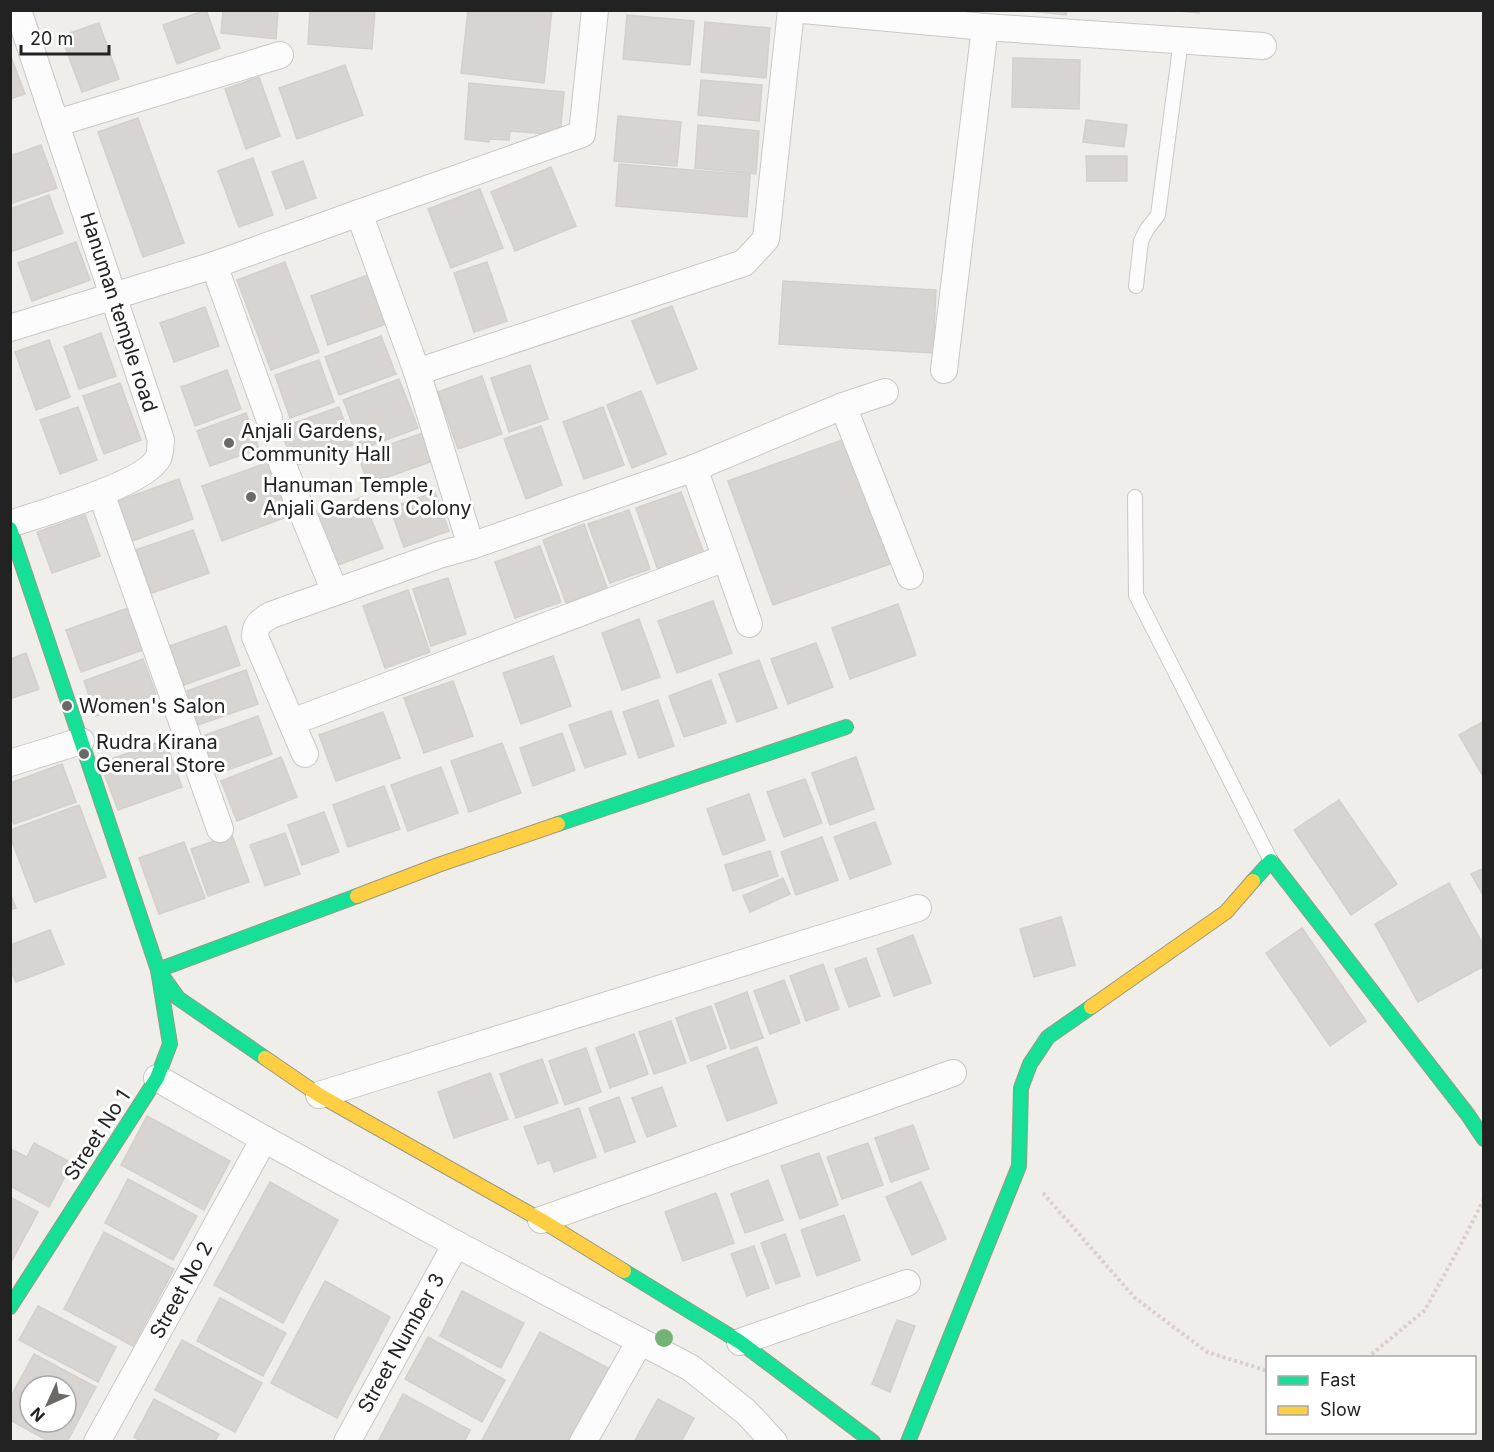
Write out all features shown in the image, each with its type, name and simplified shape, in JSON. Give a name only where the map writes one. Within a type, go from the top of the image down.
[{"type":"street","name":"Hanuman temple road","points":[[10,527],[101,493],[145,472],[158,459],[161,440],[18,10]]},
{"type":"street","points":[[10,328],[214,265],[582,134],[595,10]]},
{"type":"street","points":[[417,372],[744,263],[766,239],[791,10]]},
{"type":"street","points":[[802,10],[985,27],[1263,46]]},
{"type":"street","points":[[944,370],[985,27]]},
{"type":"street","points":[[57,123],[280,55]]},
{"type":"street","points":[[359,213],[417,372],[471,546]]},
{"type":"street","points":[[214,265],[269,418]]},
{"type":"street","points":[[305,754],[255,637],[255,627],[271,615],[694,468],[843,406],[885,392]]},
{"type":"street","points":[[843,406],[910,576]]},
{"type":"street","points":[[282,463],[335,592]]},
{"type":"street","points":[[694,468],[749,624]]},
{"type":"street","points":[[101,493],[220,829]]},
{"type":"street","points":[[10,527],[158,970],[178,998],[319,1095],[541,1220],[740,1341],[873,1442]]},
{"type":"street","points":[[292,722],[725,558]]},
{"type":"street","points":[[158,970],[438,865],[846,727]]},
{"type":"street","points":[[10,763],[81,741]]},
{"type":"street","points":[[908,1442],[1019,1166],[1021,1088],[1030,1064],[1048,1037],[1226,912],[1271,861],[1468,1115],[1484,1139]]},
{"type":"street","points":[[319,1095],[918,908]]},
{"type":"street","name":"Street No 1","points":[[10,1307],[157,1078],[170,1044],[158,970]]},
{"type":"street","points":[[541,1220],[953,1073]]},
{"type":"street","points":[[157,1078],[456,1244],[691,1368],[746,1412],[774,1442]]},
{"type":"street","name":"Street No 2","points":[[97,1442],[264,1139]]},
{"type":"street","name":"Street Number 3","points":[[347,1442],[456,1244]]},
{"type":"street","points":[[740,1341],[907,1283]]},
{"type":"street","points":[[583,1442],[640,1341]]},
{"type":"lane","points":[[1137,286],[1141,241],[1146,229],[1158,215],[1181,40]]},
{"type":"lane","points":[[1135,497],[1136,595],[1271,861]]},
{"type":"path","points":[[1019,1166],[1135,1298],[1207,1352],[1266,1370]]},
{"type":"path","points":[[1369,1356],[1425,1310],[1484,1199]]},
{"type":"building","points":[[206,10],[220,48],[177,64],[163,25]]},
{"type":"building","points":[[223,10],[278,10],[276,39],[221,33]]},
{"type":"building","points":[[310,10],[375,10],[372,49],[308,44]]},
{"type":"building","points":[[468,10],[552,10],[544,83],[461,73]]},
{"type":"building","points":[[1023,10],[1067,10],[1066,15]]},
{"type":"building","points":[[1167,10],[1199,10],[1199,13]]},
{"type":"building","points":[[627,15],[694,21],[690,65],[623,59]]},
{"type":"building","points":[[705,22],[770,28],[766,78],[701,72]]},
{"type":"building","points":[[99,23],[119,79],[82,92],[61,36]]},
{"type":"building","points":[[10,54],[25,94],[10,99]]},
{"type":"building","points":[[1013,58],[1080,60],[1079,109],[1012,107]]},
{"type":"building","points":[[345,65],[363,115],[297,139],[279,88]]},
{"type":"building","points":[[259,77],[280,136],[246,149],[225,89]]},
{"type":"building","points":[[701,80],[762,85],[759,121],[698,115]]},
{"type":"building","points":[[469,83],[564,92],[560,135],[510,131],[509,140],[490,139],[489,142],[465,139]]},
{"type":"building","points":[[618,116],[681,122],[677,166],[614,161]]},
{"type":"building","points":[[138,118],[184,243],[143,257],[98,132]]},
{"type":"building","points":[[1086,120],[1127,125],[1124,147],[1083,142]]},
{"type":"building","points":[[698,125],[759,131],[756,174],[695,168]]},
{"type":"building","points":[[41,145],[57,188],[10,204],[10,156]]},
{"type":"building","points":[[1086,156],[1127,156],[1127,181],[1087,181]]},
{"type":"building","points":[[253,158],[273,215],[239,227],[218,171]]},
{"type":"building","points":[[303,161],[316,198],[286,209],[272,172]]},
{"type":"building","points":[[619,164],[750,175],[747,217],[616,206]]},
{"type":"building","points":[[551,167],[576,226],[515,251],[491,192]]},
{"type":"building","points":[[480,189],[503,248],[451,268],[428,209]]},
{"type":"building","points":[[49,195],[63,233],[13,251],[10,244],[10,209]]},
{"type":"building","points":[[76,242],[90,280],[32,301],[18,263]]},
{"type":"building","points":[[285,262],[319,352],[271,370],[237,280]]},
{"type":"building","points":[[487,262],[507,321],[474,332],[454,273]]},
{"type":"building","points":[[368,275],[386,324],[328,345],[311,296]]},
{"type":"building","points":[[783,281],[936,290],[933,353],[779,344]]},
{"type":"building","points":[[672,306],[697,369],[657,384],[632,321]]},
{"type":"building","points":[[205,307],[219,346],[174,362],[160,323]]},
{"type":"building","points":[[101,333],[116,376],[79,389],[64,347]]},
{"type":"building","points":[[381,336],[396,374],[339,395],[325,357]]},
{"type":"building","points":[[49,340],[70,397],[36,410],[15,352]]},
{"type":"building","points":[[319,360],[334,402],[290,418],[275,375]]},
{"type":"building","points":[[530,365],[548,419],[509,432],[491,378]]},
{"type":"building","points":[[227,370],[241,409],[195,426],[181,387]]},
{"type":"building","points":[[482,376],[502,434],[458,449],[438,392]]},
{"type":"building","points":[[399,379],[418,428],[362,449],[343,400]]},
{"type":"building","points":[[120,383],[141,440],[104,454],[83,396]]},
{"type":"building","points":[[641,391],[666,454],[632,468],[607,405]]},
{"type":"building","points":[[78,407],[97,460],[60,474],[40,420]]},
{"type":"building","points":[[339,407],[353,445],[294,466],[280,428]]},
{"type":"building","points":[[603,407],[624,465],[584,479],[563,422]]},
{"type":"building","name":"Anjali Gardens, Community Hall","points":[[246,413],[259,449],[210,466],[197,431]]},
{"type":"building","points":[[541,426],[562,485],[526,499],[504,439]]},
{"type":"building","points":[[423,433],[433,461],[368,484],[358,455]]},
{"type":"building","points":[[845,439],[890,564],[773,605],[728,481]]},
{"type":"building","points":[[272,461],[292,515],[222,541],[202,486]]},
{"type":"building","points":[[179,479],[193,519],[132,541],[118,501]]},
{"type":"building","points":[[435,492],[449,531],[404,547],[390,508]]},
{"type":"building","points":[[681,492],[704,553],[658,570],[636,508]]},
{"type":"building","points":[[362,497],[383,548],[333,567],[313,516]]},
{"type":"building","points":[[629,510],[650,569],[610,583],[588,524]]},
{"type":"building","points":[[85,515],[100,556],[52,573],[37,532]]},
{"type":"building","points":[[584,524],[607,588],[566,603],[543,540]]},
{"type":"building","points":[[193,530],[209,573],[152,593],[136,550]]},
{"type":"building","points":[[540,546],[561,602],[515,618],[495,562]]},
{"type":"building","points":[[448,578],[466,634],[431,646],[413,589]]},
{"type":"building","points":[[408,590],[430,652],[385,668],[363,606]]},
{"type":"building","points":[[713,601],[732,653],[677,673],[658,621]]},
{"type":"building","points":[[898,604],[916,655],[850,679],[832,628]]},
{"type":"building","points":[[128,608],[143,650],[81,672],[66,630]]},
{"type":"building","points":[[639,619],[660,677],[622,690],[602,633]]},
{"type":"building","points":[[226,626],[240,665],[178,687],[164,648]]},
{"type":"building","points":[[816,643],[833,687],[788,704],[771,659]]},
{"type":"building","points":[[26,653],[39,689],[10,699],[10,659]]},
{"type":"building","points":[[553,656],[571,706],[521,724],[503,673]]},
{"type":"building","points":[[143,659],[156,694],[96,716],[84,681]]},
{"type":"building","points":[[759,660],[777,708],[737,722],[719,674]]},
{"type":"building","points":[[246,670],[258,704],[198,725],[187,691]]},
{"type":"building","points":[[711,680],[726,723],[684,737],[669,696]]},
{"type":"building","points":[[453,681],[473,736],[424,753],[404,698]]},
{"type":"building","points":[[658,700],[674,746],[639,758],[623,712]]},
{"type":"building","points":[[611,711],[626,754],[585,768],[569,725]]},
{"type":"building","points":[[383,712],[400,758],[336,781],[319,735]]},
{"type":"building","points":[[258,716],[272,754],[214,775],[200,737]]},
{"type":"building","points":[[1484,721],[1484,778],[1459,735]]},
{"type":"building","points":[[562,733],[575,770],[533,786],[520,748]]},
{"type":"building","points":[[165,740],[182,787],[118,810],[100,763]]},
{"type":"building","points":[[502,743],[521,793],[469,812],[451,761]]},
{"type":"building","points":[[281,757],[297,797],[237,821],[221,781]]},
{"type":"building","points":[[856,757],[874,809],[830,825],[812,773]]},
{"type":"building","points":[[62,764],[76,802],[14,824],[10,815],[10,783]]},
{"type":"building","points":[[441,767],[458,813],[408,831],[391,785]]},
{"type":"building","points":[[805,779],[822,823],[784,837],[767,792]]},
{"type":"building","points":[[384,786],[400,829],[348,847],[333,805]]},
{"type":"building","points":[[749,794],[765,840],[723,855],[707,809]]},
{"type":"building","points":[[1339,800],[1397,884],[1351,915],[1294,830]]},
{"type":"building","points":[[79,805],[106,877],[35,902],[10,836],[10,830]]},
{"type":"building","points":[[324,812],[339,852],[302,865],[288,825]]},
{"type":"building","points":[[875,822],[891,864],[850,879],[834,837]]},
{"type":"building","points":[[285,833],[300,874],[265,886],[250,845]]},
{"type":"building","points":[[232,835],[249,882],[208,896],[191,849]]},
{"type":"building","points":[[822,837],[838,880],[796,895],[781,852]]},
{"type":"building","points":[[184,842],[205,898],[159,914],[139,858]]},
{"type":"building","points":[[770,851],[778,876],[733,891],[725,865]]},
{"type":"building","points":[[1484,868],[1484,897],[1471,874]]},
{"type":"building","points":[[783,878],[790,894],[750,912],[743,896]]},
{"type":"building","points":[[1449,883],[1484,946],[1484,966],[1418,1002],[1375,924]]},
{"type":"building","points":[[10,893],[16,908],[10,910]]},
{"type":"building","points":[[1061,917],[1075,965],[1034,977],[1020,929]]},
{"type":"building","points":[[1302,928],[1366,1021],[1330,1046],[1266,953]]},
{"type":"building","points":[[50,930],[64,964],[16,982],[10,969],[10,945]]},
{"type":"building","points":[[913,935],[931,983],[894,996],[877,949]]},
{"type":"building","points":[[866,958],[880,996],[849,1007],[835,969]]},
{"type":"building","points":[[823,964],[839,1009],[806,1021],[790,976]]},
{"type":"building","points":[[784,980],[800,1023],[770,1034],[754,991]]},
{"type":"building","points":[[747,992],[763,1038],[731,1049],[715,1004]]},
{"type":"building","points":[[711,1006],[726,1048],[691,1061],[676,1018]]},
{"type":"building","points":[[671,1021],[686,1063],[654,1074],[639,1032]]},
{"type":"building","points":[[634,1034],[648,1074],[610,1088],[596,1048]]},
{"type":"building","points":[[757,1047],[777,1103],[727,1121],[707,1066]]},
{"type":"building","points":[[586,1048],[601,1092],[565,1105],[549,1061]]},
{"type":"building","points":[[542,1059],[558,1103],[516,1118],[500,1074]]},
{"type":"building","points":[[490,1073],[508,1119],[454,1138],[438,1092]]},
{"type":"building","points":[[662,1087],[676,1126],[647,1137],[632,1098]]},
{"type":"building","points":[[619,1097],[635,1142],[605,1152],[589,1108]]},
{"type":"building","points":[[579,1108],[596,1157],[554,1172],[550,1160],[538,1164],[524,1127]]},
{"type":"building","points":[[147,1116],[230,1161],[204,1210],[121,1165]]},
{"type":"building","points":[[913,1125],[929,1169],[891,1182],[875,1138]]},
{"type":"building","points":[[34,1143],[72,1163],[49,1207],[10,1186],[10,1149],[27,1157]]},
{"type":"building","points":[[868,1143],[883,1185],[842,1199],[827,1157]]},
{"type":"building","points":[[819,1153],[838,1205],[800,1219],[781,1166]]},
{"type":"building","points":[[128,1179],[197,1216],[173,1260],[105,1223]]},
{"type":"building","points":[[768,1180],[783,1220],[745,1233],[731,1194]]},
{"type":"building","points":[[270,1182],[338,1220],[283,1323],[214,1285]]},
{"type":"building","points":[[921,1182],[946,1239],[912,1255],[886,1197]]},
{"type":"building","points":[[716,1193],[734,1243],[683,1261],[665,1212]]},
{"type":"building","points":[[10,1197],[38,1212],[10,1264]]},
{"type":"building","points":[[844,1215],[860,1260],[817,1276],[801,1230]]},
{"type":"building","points":[[104,1232],[174,1269],[133,1346],[64,1309]]},
{"type":"building","points":[[785,1234],[800,1276],[776,1284],[761,1243]]},
{"type":"building","points":[[754,1246],[769,1288],[747,1296],[731,1254]]},
{"type":"building","points":[[325,1281],[390,1317],[337,1418],[271,1383]]},
{"type":"building","points":[[462,1291],[524,1323],[501,1368],[440,1336]]},
{"type":"building","points":[[220,1298],[286,1333],[263,1376],[197,1341]]},
{"type":"building","points":[[38,1306],[116,1347],[98,1382],[19,1340]]},
{"type":"building","points":[[897,1320],[915,1326],[890,1392],[872,1384]]},
{"type":"building","points":[[540,1332],[612,1370],[573,1442],[481,1442]]},
{"type":"building","points":[[428,1337],[505,1380],[482,1422],[405,1379]]},
{"type":"building","points":[[182,1340],[262,1383],[235,1432],[155,1390]]},
{"type":"building","points":[[34,1354],[72,1374],[23,1374]]},
{"type":"building","points":[[78,1377],[96,1387],[78,1421]]},
{"type":"building","points":[[18,1383],[18,1424],[10,1420],[10,1398]]},
{"type":"building","points":[[403,1394],[470,1430],[464,1442],[383,1442],[379,1440]]},
{"type":"building","points":[[154,1399],[219,1434],[214,1442],[142,1442],[134,1437]]},
{"type":"building","points":[[658,1399],[694,1418],[681,1442],[634,1442]]},
{"type":"building","points":[[35,1434],[71,1434],[67,1442],[50,1442]]},
{"type":"traffic: fast","points":[[10,529],[158,970],[178,998],[265,1058]]},
{"type":"traffic: fast","points":[[558,824],[846,727]]},
{"type":"traffic: fast","points":[[1253,881],[1271,861],[1468,1115],[1484,1139]]},
{"type":"traffic: fast","points":[[10,1307],[157,1078],[170,1044],[158,970],[357,896]]},
{"type":"traffic: fast","points":[[908,1442],[1019,1166],[1021,1088],[1030,1064],[1048,1037],[1091,1007]]},
{"type":"traffic: fast","points":[[624,1271],[740,1342],[873,1442]]},
{"type":"traffic: slow","points":[[357,896],[438,865],[558,824]]},
{"type":"traffic: slow","points":[[1091,1007],[1226,912],[1253,881]]},
{"type":"traffic: slow","points":[[265,1058],[319,1095],[541,1220],[624,1271]]},
{"type":"place","name":"Anjali Gardens, Community Hall","points":[[229,443]]},
{"type":"place","name":"Hanuman Temple, Anjali Gardens Colony","points":[[251,497]]},
{"type":"place","name":"Women's Salon","points":[[67,706]]},
{"type":"place","name":"Rudra Kirana General Store","points":[[84,754]]}]
